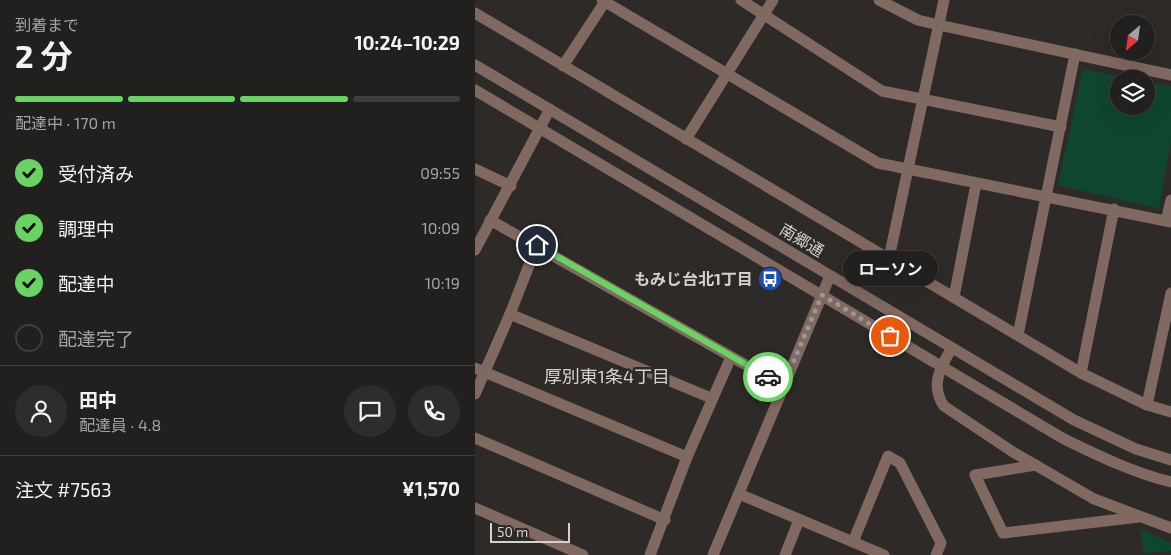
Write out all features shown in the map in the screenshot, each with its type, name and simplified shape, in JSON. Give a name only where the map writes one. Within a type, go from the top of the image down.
[{"type":"street","points":[[741,0],[882,90],[1061,127]]},
{"type":"street","points":[[686,139],[773,0]]},
{"type":"street","points":[[879,0],[918,20],[1171,75]]},
{"type":"street","points":[[889,258],[944,0]]},
{"type":"street","points":[[563,66],[605,1],[879,163],[976,184],[1169,221],[1171,200]]},
{"type":"street","points":[[475,13],[1081,373],[1147,405],[1171,412]]},
{"type":"street","points":[[1018,335],[1075,54]]},
{"type":"street","name":"南郷通","points":[[475,65],[951,348],[1107,437],[1171,460]]},
{"type":"street","points":[[475,90],[1042,427],[1097,456],[1152,478],[1171,482]]},
{"type":"street","points":[[475,250],[490,220],[511,186],[550,109]]},
{"type":"street","points":[[475,169],[511,186]]},
{"type":"street","points":[[953,297],[976,184]]},
{"type":"street","points":[[1081,373],[1114,209]]},
{"type":"street","points":[[490,220],[783,386]]},
{"type":"street","points":[[475,394],[480,370],[510,314],[537,245]]},
{"type":"street","points":[[713,555],[830,276]]},
{"type":"street","points":[[1147,405],[1171,293]]},
{"type":"street","points":[[510,314],[711,398]]},
{"type":"street","points":[[951,348],[941,366],[936,384],[939,398],[945,406],[1036,465],[1095,499],[1171,528]]},
{"type":"street","points":[[650,555],[711,398],[731,357]]},
{"type":"street","points":[[480,370],[687,457]]},
{"type":"street","points":[[475,438],[665,520]]},
{"type":"street","points":[[853,542],[888,456],[900,463],[941,543],[936,555]]},
{"type":"street","points":[[1036,465],[975,475],[1003,533],[1141,516]]},
{"type":"street","points":[[739,494],[884,555]]},
{"type":"street","points":[[475,508],[583,555]]},
{"type":"street","points":[[785,555],[799,520]]},
{"type":"green space","points":[[1083,69],[1110,75],[1110,115],[1155,115],[1155,83],[1171,86],[1171,142],[1159,209],[1058,185]]},
{"type":"green space","points":[[1140,529],[1171,543],[1171,551],[1144,553]]},
{"type":"way so far","points":[[768,377],[783,386],[822,295],[890,336]]},
{"type":"place","name":"もみじ台北1丁目","points":[[770,279]]},
{"type":"place","name":"ローソン","points":[[890,336]]},
{"type":"district","name":"厚別東1条4丁目","points":[[607,377]]},
{"type":"route","points":[[537,245],[768,377]]}]
